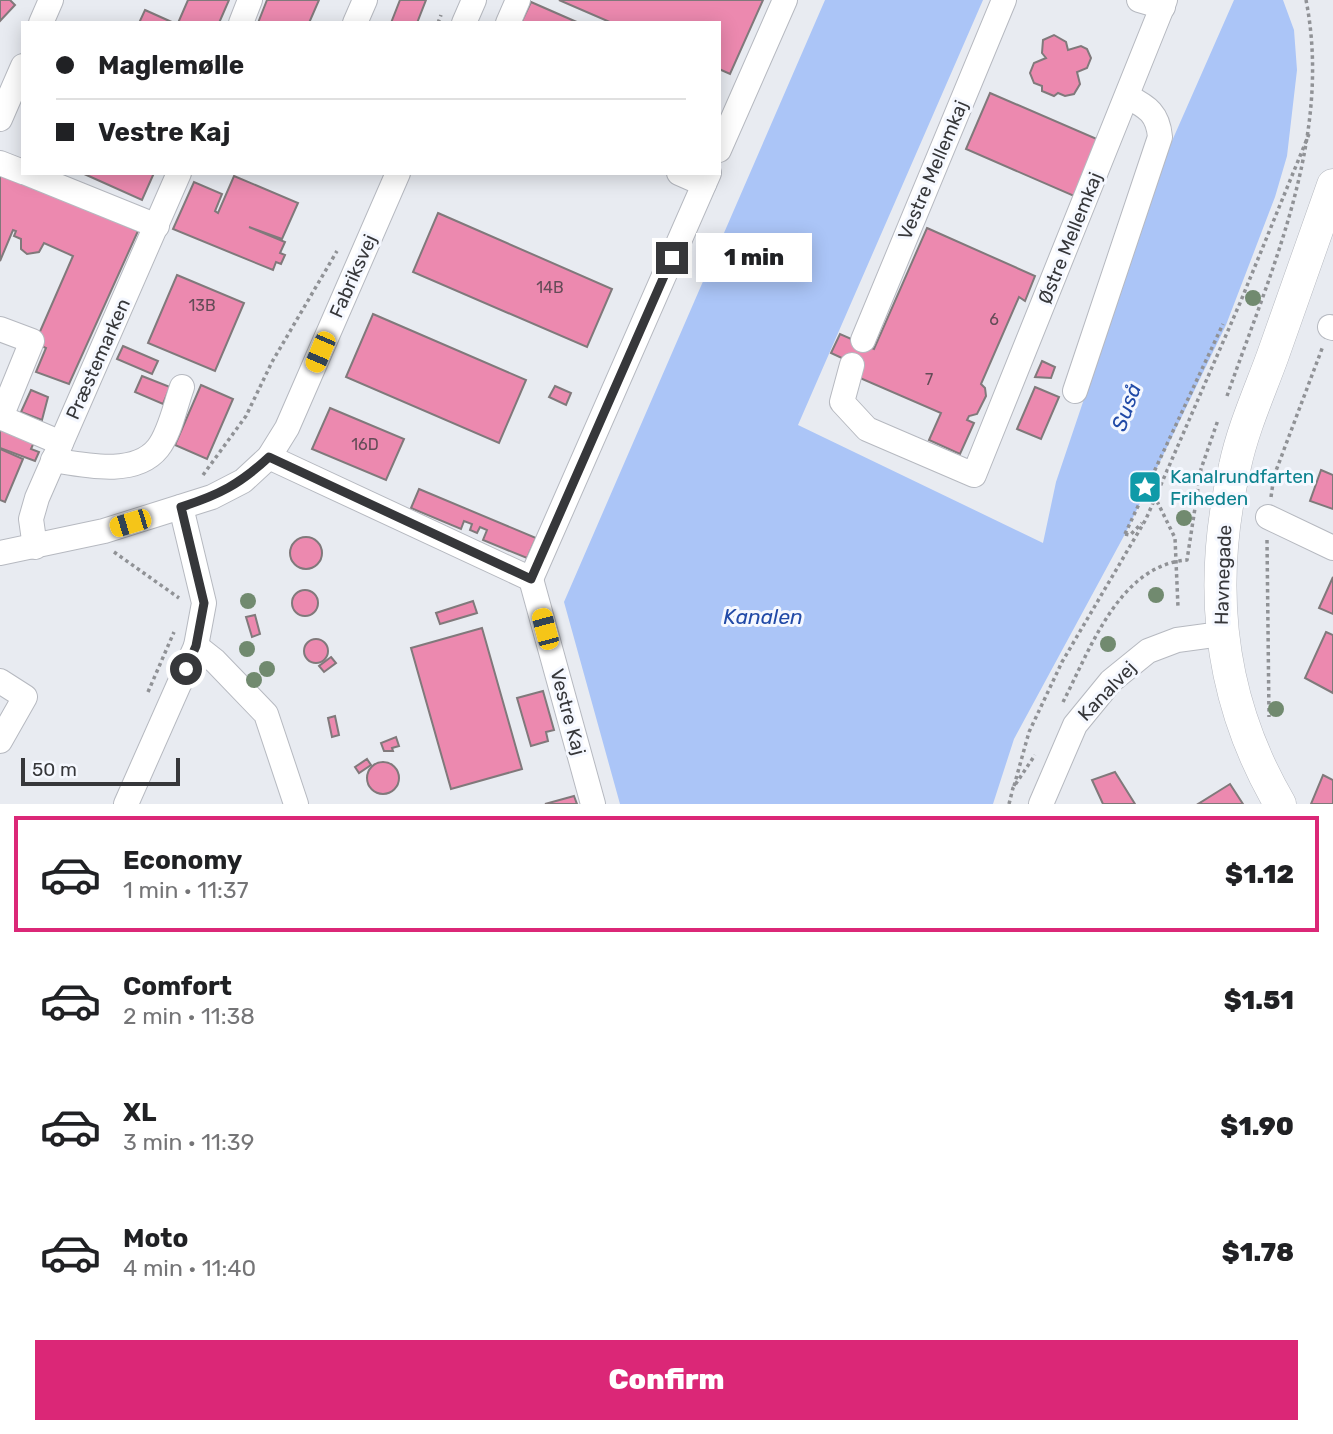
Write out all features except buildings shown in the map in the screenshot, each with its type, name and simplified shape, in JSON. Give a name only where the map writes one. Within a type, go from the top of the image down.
[{"type":"main road","name":"Havnegade","points":[[1280,804],[1234,703],[1221,634],[1223,526],[1235,464],[1333,185]]},
{"type":"street","points":[[42,21],[51,0]]},
{"type":"street","points":[[242,21],[250,0]]},
{"type":"street","points":[[356,21],[365,0]]},
{"type":"street","points":[[465,21],[474,0]]},
{"type":"street","points":[[509,21],[518,0]]},
{"type":"street","points":[[721,145],[785,0]]},
{"type":"street","name":"Vestre Mellemkaj","points":[[863,340],[1004,0]]},
{"type":"street","points":[[1139,0],[1164,4]]},
{"type":"street","name":"Østre Mellemkaj","points":[[852,365],[842,402],[867,429],[974,475],[1164,4]]},
{"type":"street","points":[[0,119],[21,71]]},
{"type":"street","points":[[1075,391],[1160,137],[1158,121],[1149,107],[1128,96]]},
{"type":"street","points":[[0,163],[21,172]]},
{"type":"street","points":[[29,175],[157,226]]},
{"type":"street","name":"Præstemarken","points":[[35,547],[31,519],[37,498],[178,175]]},
{"type":"street","name":"Fabriksvej","points":[[0,553],[35,547],[212,497],[243,481],[269,457],[287,428],[397,175]]},
{"type":"street","points":[[269,457],[531,579],[707,179],[688,175]]},
{"type":"street","points":[[0,329],[32,341],[0,417],[57,452],[107,469],[148,458],[159,447],[182,387]]},
{"type":"street","points":[[126,804],[196,646],[204,603],[181,507]]},
{"type":"street","points":[[1268,517],[1333,548]]},
{"type":"street","name":"Vestre Kaj","points":[[531,579],[593,804]]},
{"type":"street","name":"Kanalvej","points":[[1041,804],[1075,725],[1111,681],[1148,651],[1177,640],[1221,634]]},
{"type":"street","points":[[196,646],[215,661],[266,714],[296,804]]},
{"type":"street","points":[[0,681],[25,697],[0,741]]},
{"type":"path","points":[[1224,404],[1302,185],[1311,129],[1315,76],[1306,0]]},
{"type":"path","points":[[1007,804],[1029,732],[1062,662],[1146,519],[1154,495],[1240,303],[1311,129]]},
{"type":"path","points":[[200,478],[246,416],[272,362],[339,247]]},
{"type":"path","points":[[1146,519],[1129,536],[1125,534],[1223,324]]},
{"type":"path","points":[[1060,707],[1103,625],[1126,591],[1153,569],[1187,560],[1201,469],[1220,417]]},
{"type":"path","points":[[1154,495],[1175,538],[1178,607]]},
{"type":"path","points":[[112,550],[186,603],[204,603]]},
{"type":"path","points":[[1013,788],[1035,755]]},
{"type":"water","name":"Kanalen","points":[[825,0],[983,0],[798,425],[1043,543],[1056,482],[1168,150],[1234,0],[1283,0],[1294,30],[1297,70],[1287,156],[1275,197],[1226,325],[1125,534],[1014,739],[993,804],[620,804],[564,602]]},
{"type":"place","name":"Kanalrundfarten Friheden","points":[[1145,487]]},
{"type":"route","points":[[186,669],[196,646],[204,603],[181,507],[212,497],[243,481],[269,457],[531,579],[672,258]]},
{"type":"water label","name":"Suså","points":[[1126,407]]}]
